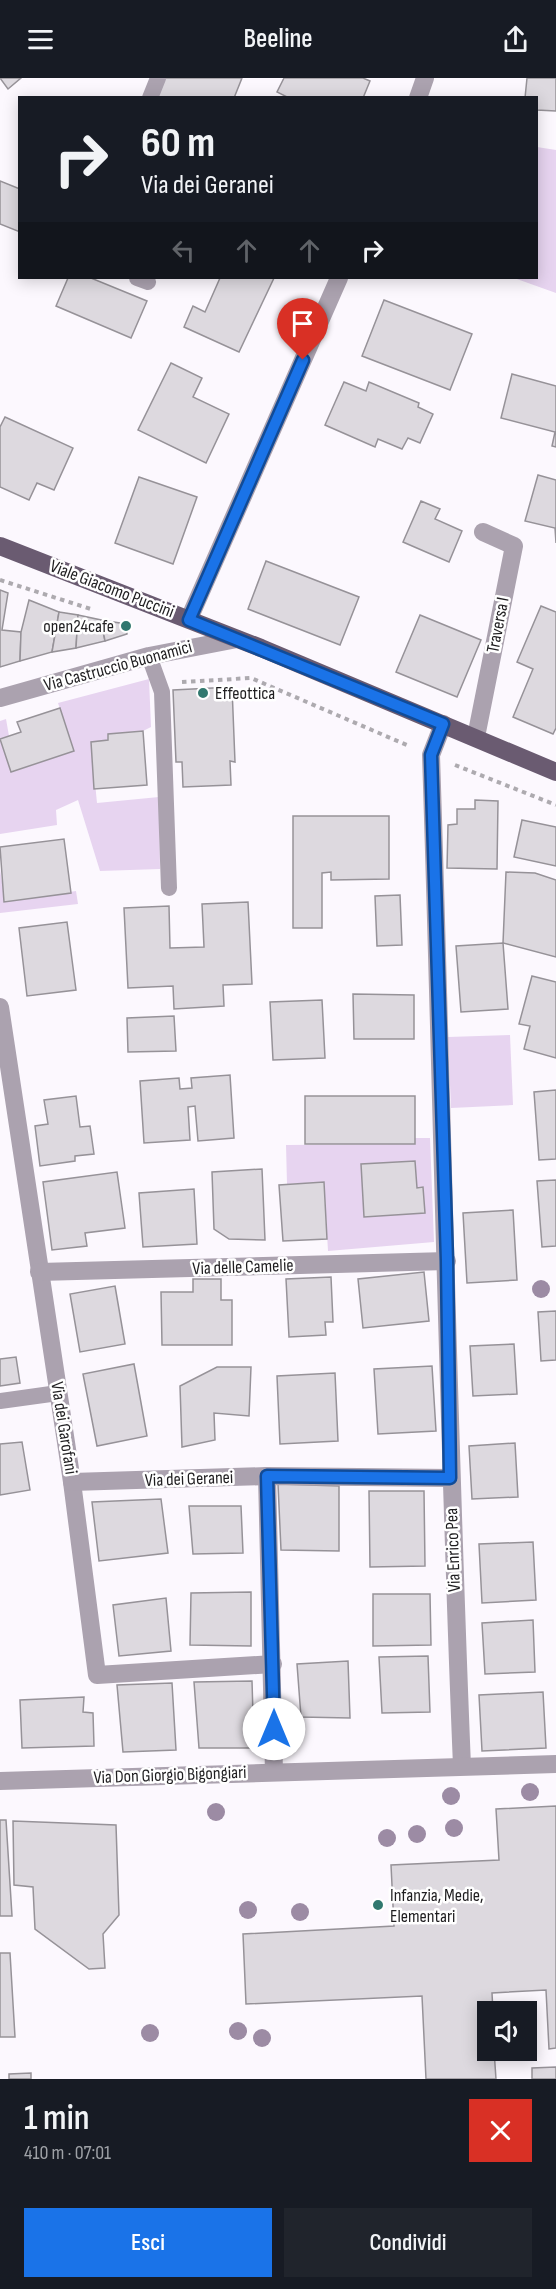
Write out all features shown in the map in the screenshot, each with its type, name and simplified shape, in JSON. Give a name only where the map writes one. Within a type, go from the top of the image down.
[{"type":"main road","name":"Viale Giacomo Puccini","points":[[0,546],[237,639],[556,772]]},
{"type":"street","points":[[419,96],[425,78]]},
{"type":"street","points":[[189,620],[339,279]]},
{"type":"street","name":"Traversa I","points":[[476,737],[514,546],[483,532]]},
{"type":"street","name":"Via Castruccio Buonamici","points":[[0,698],[149,656],[237,639]]},
{"type":"street","name":"Via Enrico Pea","points":[[443,724],[431,755],[447,1261],[450,1478],[462,1767]]},
{"type":"street","name":"Via dei Garofani","points":[[0,1007],[72,1482],[97,1674],[273,1664]]},
{"type":"street","name":"Via delle Camelie","points":[[39,1272],[447,1261]]},
{"type":"street","points":[[267,1476],[274,1772]]},
{"type":"street","name":"Via dei Geranei","points":[[72,1482],[267,1476],[450,1478]]},
{"type":"street","name":"Via Don Giorgio Bigongiari","points":[[0,1781],[556,1764]]},
{"type":"lane","points":[[151,96],[158,78]]},
{"type":"lane","points":[[149,656],[162,692],[169,888]]},
{"type":"lane","points":[[0,1401],[58,1393]]},
{"type":"path","points":[[0,580],[102,612]]},
{"type":"path","points":[[176,682],[251,678],[431,755],[556,804]]},
{"type":"shaded area","points":[[538,147],[556,150],[556,293],[517,279],[538,279]]},
{"type":"shaded area","points":[[149,679],[151,727],[143,731],[108,734],[108,740],[91,742],[97,803],[159,797],[160,869],[100,871],[78,800],[56,810],[57,825],[0,834],[0,739],[12,772],[74,751],[58,703]]},
{"type":"shaded area","points":[[6,719],[9,736],[0,739],[0,721]]},
{"type":"shaded area","points":[[0,869],[5,902],[76,891],[78,904],[0,913]]},
{"type":"shaded area","points":[[510,1035],[513,1105],[451,1108],[448,1037]]},
{"type":"shaded area","points":[[415,1138],[430,1138],[434,1242],[328,1251],[324,1182],[287,1184],[286,1145],[414,1144]]},
{"type":"building","points":[[0,78],[21,78],[8,89]]},
{"type":"building","points":[[165,78],[242,78],[235,96],[158,96]]},
{"type":"building","points":[[284,78],[363,78],[370,81],[364,96],[285,96],[277,92]]},
{"type":"building","points":[[527,78],[556,78],[556,111],[538,110],[538,96],[525,96]]},
{"type":"building","points":[[0,181],[18,188],[18,231],[0,224]]},
{"type":"building","points":[[68,279],[93,279],[147,301],[131,338],[56,306]]},
{"type":"building","points":[[220,279],[274,279],[239,352],[184,327],[193,306],[205,312]]},
{"type":"building","points":[[384,300],[472,334],[450,390],[362,356]]},
{"type":"building","points":[[171,363],[202,378],[193,397],[229,414],[206,463],[138,430]]},
{"type":"building","points":[[512,374],[556,386],[556,447],[552,446],[555,432],[501,418]]},
{"type":"building","points":[[344,382],[366,391],[369,382],[419,403],[418,407],[433,414],[420,443],[408,438],[402,449],[378,439],[375,447],[325,425]]},
{"type":"building","points":[[5,417],[73,448],[54,490],[37,483],[29,500],[0,487],[0,427]]},
{"type":"building","points":[[538,475],[556,480],[556,543],[555,528],[525,521]]},
{"type":"building","points":[[139,477],[197,497],[173,564],[115,543]]},
{"type":"building","points":[[421,501],[440,509],[435,519],[462,531],[449,562],[403,542]]},
{"type":"building","points":[[266,561],[359,597],[340,645],[248,609]]},
{"type":"building","points":[[0,590],[8,593],[2,630],[21,632],[20,661],[0,667]]},
{"type":"building","points":[[29,600],[59,612],[52,652],[20,661],[21,632]]},
{"type":"building","points":[[541,606],[556,612],[556,728],[553,734],[513,717],[533,669],[517,662]]},
{"type":"building","points":[[59,612],[78,615],[76,648],[52,652]]},
{"type":"building","points":[[78,615],[101,620],[105,641],[76,648]]},
{"type":"building","points":[[420,615],[481,640],[457,697],[396,672]]},
{"type":"building","points":[[101,620],[126,624],[127,634],[105,641]]},
{"type":"building","points":[[232,687],[235,762],[230,761],[231,785],[183,787],[182,762],[176,762],[173,690]]},
{"type":"building","points":[[60,708],[74,751],[11,772],[0,739],[21,732],[17,722]]},
{"type":"building","points":[[143,731],[147,785],[94,789],[91,742],[108,740],[108,734]]},
{"type":"building","points":[[475,800],[498,801],[497,869],[447,868],[448,825],[457,824],[457,809],[475,809]]},
{"type":"building","points":[[293,816],[389,816],[389,879],[331,880],[331,872],[322,873],[322,928],[293,928]]},
{"type":"building","points":[[522,820],[556,827],[556,866],[514,857]]},
{"type":"building","points":[[64,839],[71,893],[4,902],[0,847]]},
{"type":"building","points":[[506,872],[535,873],[556,880],[556,957],[503,943]]},
{"type":"building","points":[[400,895],[402,945],[377,946],[375,896]]},
{"type":"building","points":[[248,902],[252,984],[223,985],[224,1006],[174,1009],[173,986],[128,988],[124,908],[169,906],[170,948],[204,947],[202,904]]},
{"type":"building","points":[[67,922],[76,990],[27,996],[19,928]]},
{"type":"building","points":[[503,943],[508,1009],[461,1012],[456,946]]},
{"type":"building","points":[[532,976],[556,982],[556,1058],[524,1049],[530,1026],[519,1024]]},
{"type":"building","points":[[353,994],[414,995],[414,1039],[354,1039]]},
{"type":"building","points":[[322,1000],[325,1058],[273,1060],[270,1002]]},
{"type":"building","points":[[174,1016],[176,1051],[128,1052],[127,1018]]},
{"type":"building","points":[[230,1075],[234,1138],[198,1141],[195,1106],[188,1107],[190,1140],[144,1143],[140,1081],[179,1078],[180,1089],[192,1088],[191,1078]]},
{"type":"building","points":[[556,1090],[556,1159],[539,1160],[534,1092]]},
{"type":"building","points":[[76,1096],[80,1127],[90,1126],[94,1154],[75,1156],[75,1161],[40,1166],[35,1126],[48,1124],[44,1100]]},
{"type":"building","points":[[305,1096],[415,1096],[415,1144],[305,1144]]},
{"type":"building","points":[[415,1161],[417,1188],[423,1187],[425,1213],[364,1217],[361,1164]]},
{"type":"building","points":[[262,1169],[265,1240],[229,1239],[214,1229],[212,1172]]},
{"type":"building","points":[[117,1172],[125,1228],[85,1233],[87,1246],[52,1250],[43,1182]]},
{"type":"building","points":[[556,1180],[556,1246],[542,1247],[537,1181]]},
{"type":"building","points":[[324,1182],[327,1239],[283,1241],[279,1185]]},
{"type":"building","points":[[194,1189],[197,1244],[143,1247],[139,1193]]},
{"type":"building","points":[[513,1210],[517,1280],[467,1283],[463,1213]]},
{"type":"building","points":[[424,1272],[429,1321],[363,1328],[358,1279]]},
{"type":"building","points":[[331,1277],[333,1322],[325,1322],[326,1335],[289,1337],[286,1279]]},
{"type":"building","points":[[193,1279],[221,1279],[221,1300],[232,1300],[232,1345],[162,1345],[161,1292],[193,1292]]},
{"type":"building","points":[[115,1286],[125,1344],[80,1352],[70,1294]]},
{"type":"building","points":[[556,1311],[556,1360],[541,1361],[538,1312]]},
{"type":"building","points":[[514,1344],[517,1394],[473,1396],[470,1346]]},
{"type":"building","points":[[16,1357],[20,1383],[0,1386],[0,1359]]},
{"type":"building","points":[[134,1364],[147,1436],[97,1446],[83,1374]]},
{"type":"building","points":[[432,1366],[436,1431],[378,1434],[374,1369]]},
{"type":"building","points":[[217,1367],[251,1367],[249,1416],[214,1413],[215,1440],[182,1447],[180,1386]]},
{"type":"building","points":[[335,1373],[338,1441],[280,1444],[277,1376]]},
{"type":"building","points":[[22,1442],[30,1490],[0,1495],[0,1444]]},
{"type":"building","points":[[515,1443],[518,1497],[472,1499],[469,1446]]},
{"type":"building","points":[[278,1484],[339,1486],[339,1551],[281,1550]]},
{"type":"building","points":[[369,1491],[424,1491],[425,1566],[370,1567]]},
{"type":"building","points":[[161,1499],[168,1553],[99,1561],[92,1502]]},
{"type":"building","points":[[189,1506],[241,1506],[243,1553],[193,1554]]},
{"type":"building","points":[[533,1542],[536,1600],[482,1603],[479,1544]]},
{"type":"building","points":[[251,1592],[251,1646],[190,1645],[191,1593]]},
{"type":"building","points":[[373,1594],[430,1594],[431,1645],[373,1646]]},
{"type":"building","points":[[166,1598],[171,1651],[119,1656],[113,1605]]},
{"type":"building","points":[[533,1620],[535,1672],[485,1674],[482,1623]]},
{"type":"building","points":[[428,1656],[430,1712],[382,1713],[379,1657]]},
{"type":"building","points":[[348,1661],[350,1718],[301,1717],[297,1664]]},
{"type":"building","points":[[252,1681],[254,1748],[199,1748],[194,1682]]},
{"type":"building","points":[[172,1683],[176,1750],[123,1752],[117,1685]]},
{"type":"building","points":[[543,1692],[546,1748],[482,1751],[479,1695]]},
{"type":"building","points":[[84,1697],[83,1712],[93,1713],[94,1746],[22,1748],[20,1700]]},
{"type":"building","points":[[556,1806],[556,2048],[549,2049],[546,1990],[492,1993],[492,2001],[477,2001],[477,2061],[495,2061],[496,2079],[426,2079],[422,1996],[246,2004],[243,1934],[394,1926],[391,1865],[499,1860],[496,1809]]},
{"type":"building","points":[[0,1820],[6,1820],[12,1916],[0,1916]]},
{"type":"building","points":[[13,1821],[116,1825],[119,1915],[103,1934],[105,1968],[89,1969],[35,1929],[33,1887],[14,1885]]},
{"type":"building","points":[[0,1953],[10,1953],[15,2037],[0,2037]]},
{"type":"building","points":[[556,2067],[556,2079],[532,2079],[532,2068]]},
{"type":"building","points":[[31,2073],[31,2079],[9,2079],[9,2074]]},
{"type":"place","name":"open24cafe","points":[[126,626]]},
{"type":"place","name":"Effeottica","points":[[203,693]]},
{"type":"place","name":"Infanzia, Medie, Elementari","points":[[378,1905]]},
{"type":"route","points":[[274,1729],[267,1476],[450,1478],[447,1261],[431,755],[443,724],[189,620],[303,360]]}]
